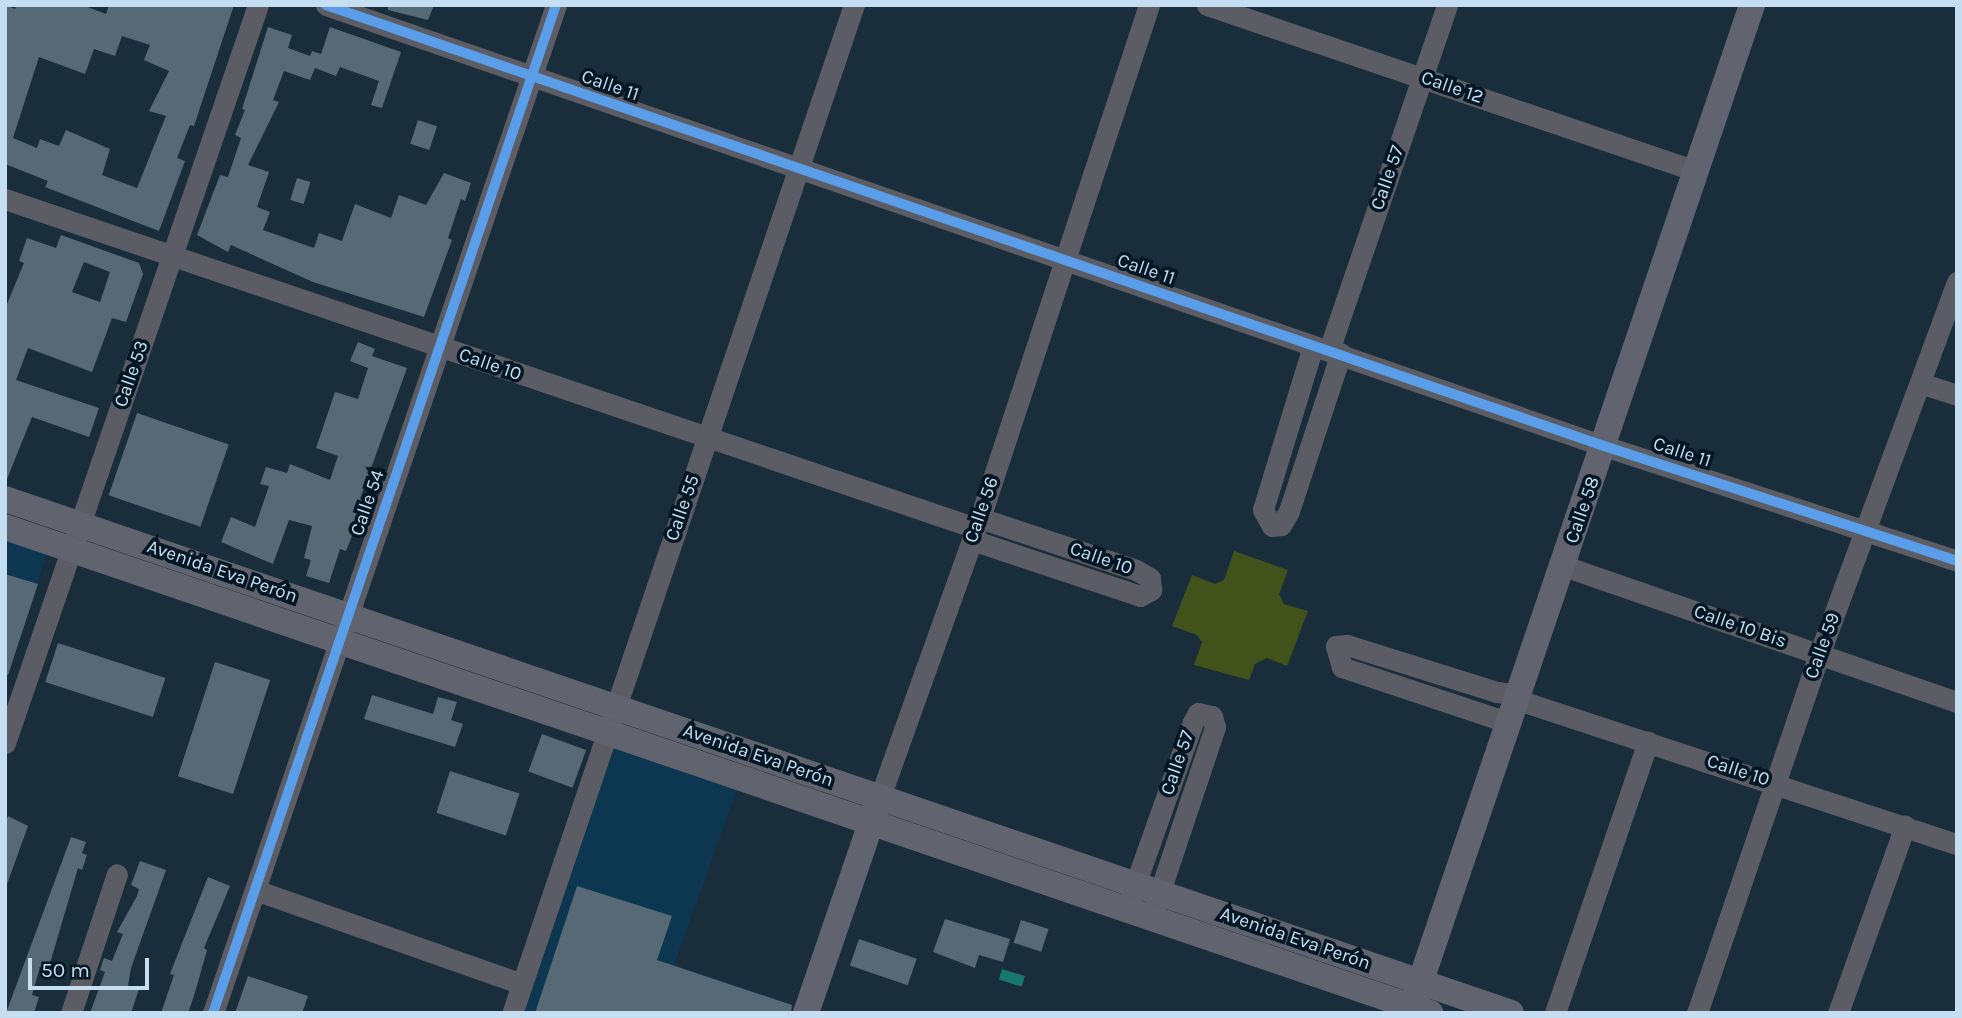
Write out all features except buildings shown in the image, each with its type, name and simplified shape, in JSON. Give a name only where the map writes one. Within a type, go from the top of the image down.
[{"type":"main road","name":"Calle 58","points":[[1418,1011],[1421,982],[1752,5]]},
{"type":"main road","name":"Avenida Eva Perón","points":[[5,499],[1511,1013]]},
{"type":"main road","name":"Avenida Eva Perón","points":[[5,527],[873,822],[1418,1011]]},
{"type":"main road","name":"Calle 56","points":[[806,1013],[880,797]]},
{"type":"street","name":"Calle 53","points":[[5,743],[258,5]]},
{"type":"street","name":"Calle 11","points":[[326,5],[531,78],[1328,349],[1604,446],[1957,561]]},
{"type":"street","name":"Calle 54","points":[[213,1013],[556,5]]},
{"type":"street","name":"Calle 55","points":[[513,1011],[854,5]]},
{"type":"street","name":"Calle 56","points":[[880,797],[976,529],[1067,261],[1149,5]]},
{"type":"street","name":"Calle 12","points":[[1207,5],[1696,171]]},
{"type":"street","name":"Calle 57","points":[[1328,349],[1289,511],[1281,525],[1272,526],[1263,510],[1328,349],[1447,5]]},
{"type":"street","name":"Calle 10","points":[[5,199],[976,529],[1140,596],[1151,590],[1150,578],[1136,570],[976,529]]},
{"type":"street","name":"Calle 59","points":[[1697,1013],[1819,655],[1957,282]]},
{"type":"street","points":[[1920,383],[1957,395]]},
{"type":"street","name":"Calle 10 Bis","points":[[1564,566],[1957,702]]},
{"type":"street","name":"Calle 10","points":[[1516,706],[1497,692],[1347,645],[1336,646],[1342,667],[1516,706],[1648,742],[1957,844]]},
{"type":"street","name":"Calle 57","points":[[1126,909],[1147,888],[1215,727],[1212,716],[1198,713],[1192,722],[1147,888],[1152,918]]},
{"type":"street","points":[[1555,1013],[1648,742]]},
{"type":"street","points":[[1838,1013],[1905,826]]},
{"type":"street","points":[[71,1013],[117,874]]},
{"type":"street","points":[[255,890],[522,984]]},
{"type":"shaded area","points":[[5,538],[48,552],[5,682]]},
{"type":"shaded area","points":[[1234,551],[1288,570],[1279,594],[1284,604],[1308,611],[1287,666],[1267,658],[1255,664],[1249,680],[1194,665],[1202,642],[1197,635],[1172,626],[1192,575],[1215,584],[1224,580]]},
{"type":"shaded area","points":[[607,745],[737,790],[674,965],[790,1004],[787,1013],[522,1013]]},
{"type":"shaded area","points":[[1002,969],[1025,976],[1022,987],[999,980]]},
{"type":"cycle path","points":[[326,5],[1604,446],[1957,561]]},
{"type":"cycle path","points":[[213,1013],[556,5]]}]
